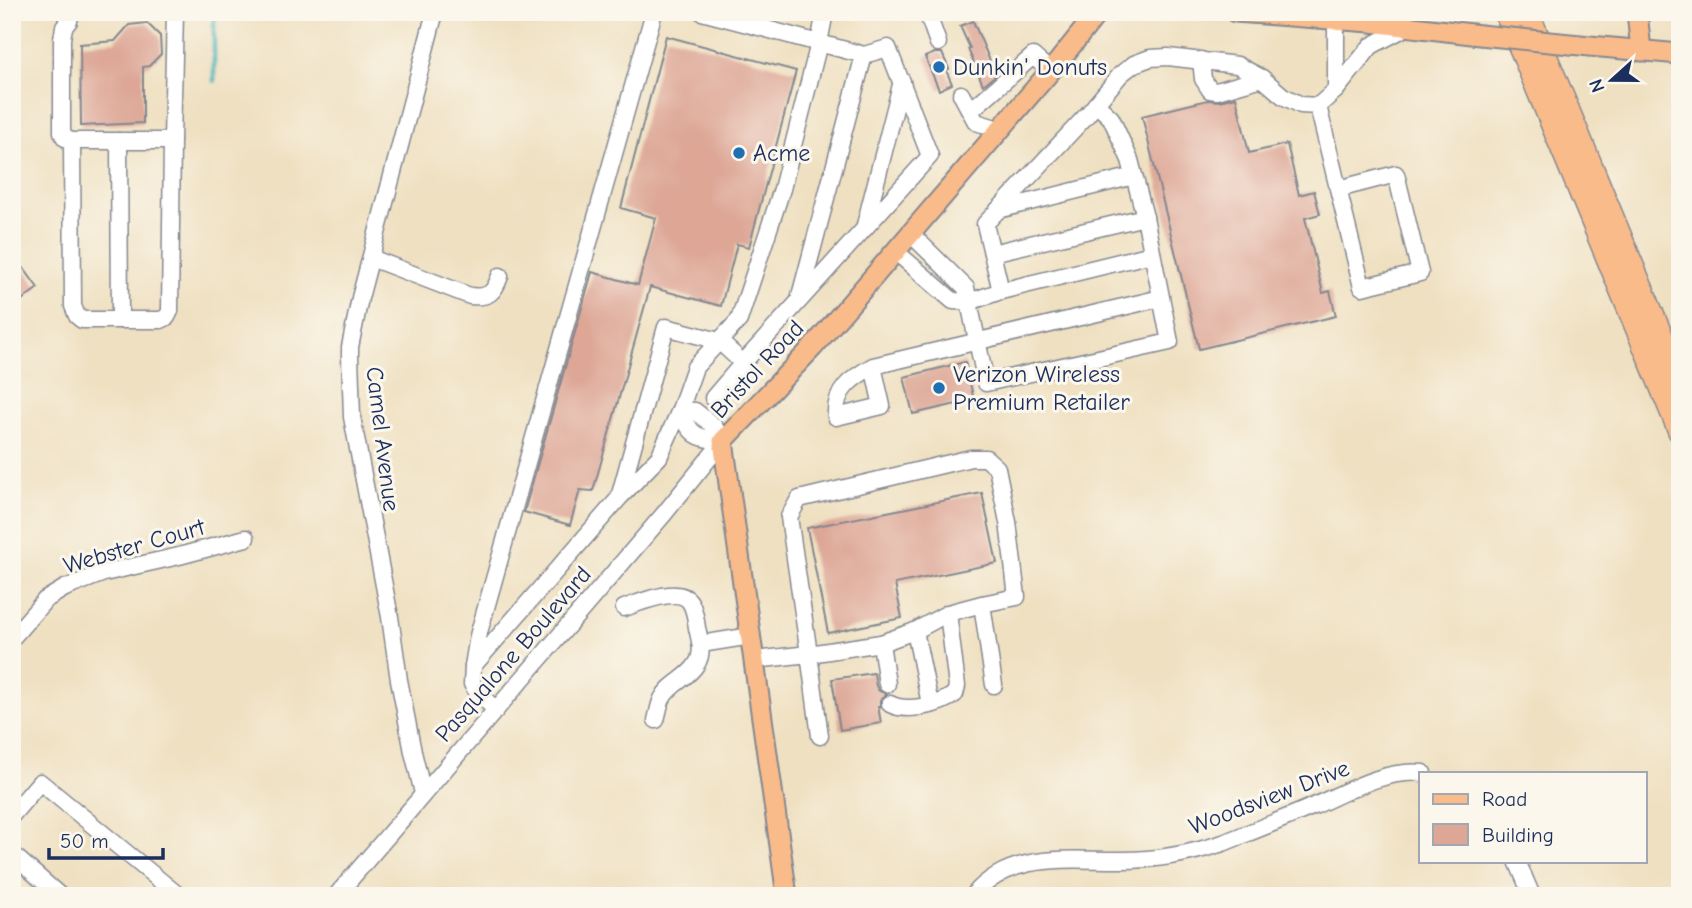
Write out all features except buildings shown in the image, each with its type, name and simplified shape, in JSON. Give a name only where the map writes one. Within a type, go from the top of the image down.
[{"type":"highway","points":[[1506,12],[1680,431]]},
{"type":"highway","points":[[1527,12],[1680,382]]},
{"type":"main road","name":"Bristol Road","points":[[788,896],[723,441],[813,347],[1098,12]]},
{"type":"main road","points":[[1235,12],[1371,22],[1680,54]]},
{"type":"main road","points":[[1637,12],[1641,51]]},
{"type":"street","points":[[71,12],[62,39],[62,132],[65,138],[72,141],[173,141]]},
{"type":"street","points":[[72,141],[73,306],[77,316],[82,320],[161,320],[170,311],[175,12]]},
{"type":"street","name":"Camel Avenue","points":[[423,793],[401,692],[390,617],[352,417],[350,347],[360,299],[435,12]]},
{"type":"street","points":[[496,710],[472,684],[478,636],[654,12]]},
{"type":"street","points":[[702,12],[864,55],[888,48],[930,156],[713,398]]},
{"type":"street","points":[[473,666],[620,496],[659,457],[680,411],[695,367],[739,320],[782,190],[825,12]]},
{"type":"street","points":[[927,12],[938,43]]},
{"type":"street","points":[[1336,20],[1336,90]]},
{"type":"street","points":[[1001,291],[985,224],[1121,74],[1150,58],[1168,57],[1237,65],[1262,78],[1283,96],[1301,105],[1318,106],[1348,77],[1371,46],[1407,27]]},
{"type":"street","points":[[799,301],[864,55]]},
{"type":"street","points":[[970,111],[1033,56],[1050,71]]},
{"type":"street","points":[[1201,60],[1203,79],[1210,90],[1216,91],[1262,78]]},
{"type":"street","points":[[864,228],[902,81]]},
{"type":"street","points":[[961,94],[976,121],[999,129]]},
{"type":"street","points":[[910,233],[966,288],[986,383],[1170,342],[1145,217],[1130,160],[1111,118],[1096,104]]},
{"type":"street","points":[[1318,106],[1338,189],[1362,287],[1420,273],[1396,174],[1338,189]]},
{"type":"street","points":[[119,141],[120,320]]},
{"type":"street","points":[[998,210],[1134,176]]},
{"type":"street","points":[[992,253],[1145,217]]},
{"type":"street","points":[[895,251],[953,301],[969,302],[1001,291],[1152,254]]},
{"type":"street","points":[[371,258],[470,296],[478,297],[493,292],[500,275]]},
{"type":"street","points":[[873,366],[1161,298]]},
{"type":"street","points":[[620,496],[666,327],[719,341],[743,363]]},
{"type":"street","points":[[680,411],[686,425],[702,439],[723,441]]},
{"type":"street","name":"Pasqualone Boulevard","points":[[336,896],[664,514],[723,441]]},
{"type":"street","points":[[754,660],[809,654],[881,643],[915,631],[948,613],[1017,597],[1008,522],[997,468],[986,458],[971,458],[799,499],[789,517],[809,654],[820,736]]},
{"type":"street","name":"Webster Court","points":[[12,638],[45,600],[65,588],[104,573],[246,538]]},
{"type":"street","points":[[624,608],[654,597],[681,595],[690,602],[694,614],[701,644],[700,656],[697,664],[668,690],[661,700],[656,720]]},
{"type":"street","points":[[982,604],[994,685]]},
{"type":"street","points":[[890,704],[897,708],[910,709],[946,701],[955,694],[957,686],[948,613]]},
{"type":"street","points":[[915,631],[930,704]]},
{"type":"street","points":[[701,644],[751,636]]},
{"type":"street","points":[[881,643],[887,684]]},
{"type":"street","name":"Woodsview Drive","points":[[973,896],[1008,869],[1031,862],[1125,860],[1183,854],[1223,843],[1355,787],[1396,774],[1419,773]]},
{"type":"street","points":[[12,815],[40,782],[179,896]]},
{"type":"street","points":[[12,855],[60,896]]},
{"type":"street","points":[[1517,862],[1532,896]]},
{"type":"waterway","points":[[214,12],[214,81]]},
{"type":"place","name":"Dunkin' Donuts","points":[[939,67]]},
{"type":"place","name":"Acme","points":[[739,153]]},
{"type":"place","name":"Verizon Wireless Premium Retailer","points":[[939,388]]}]
